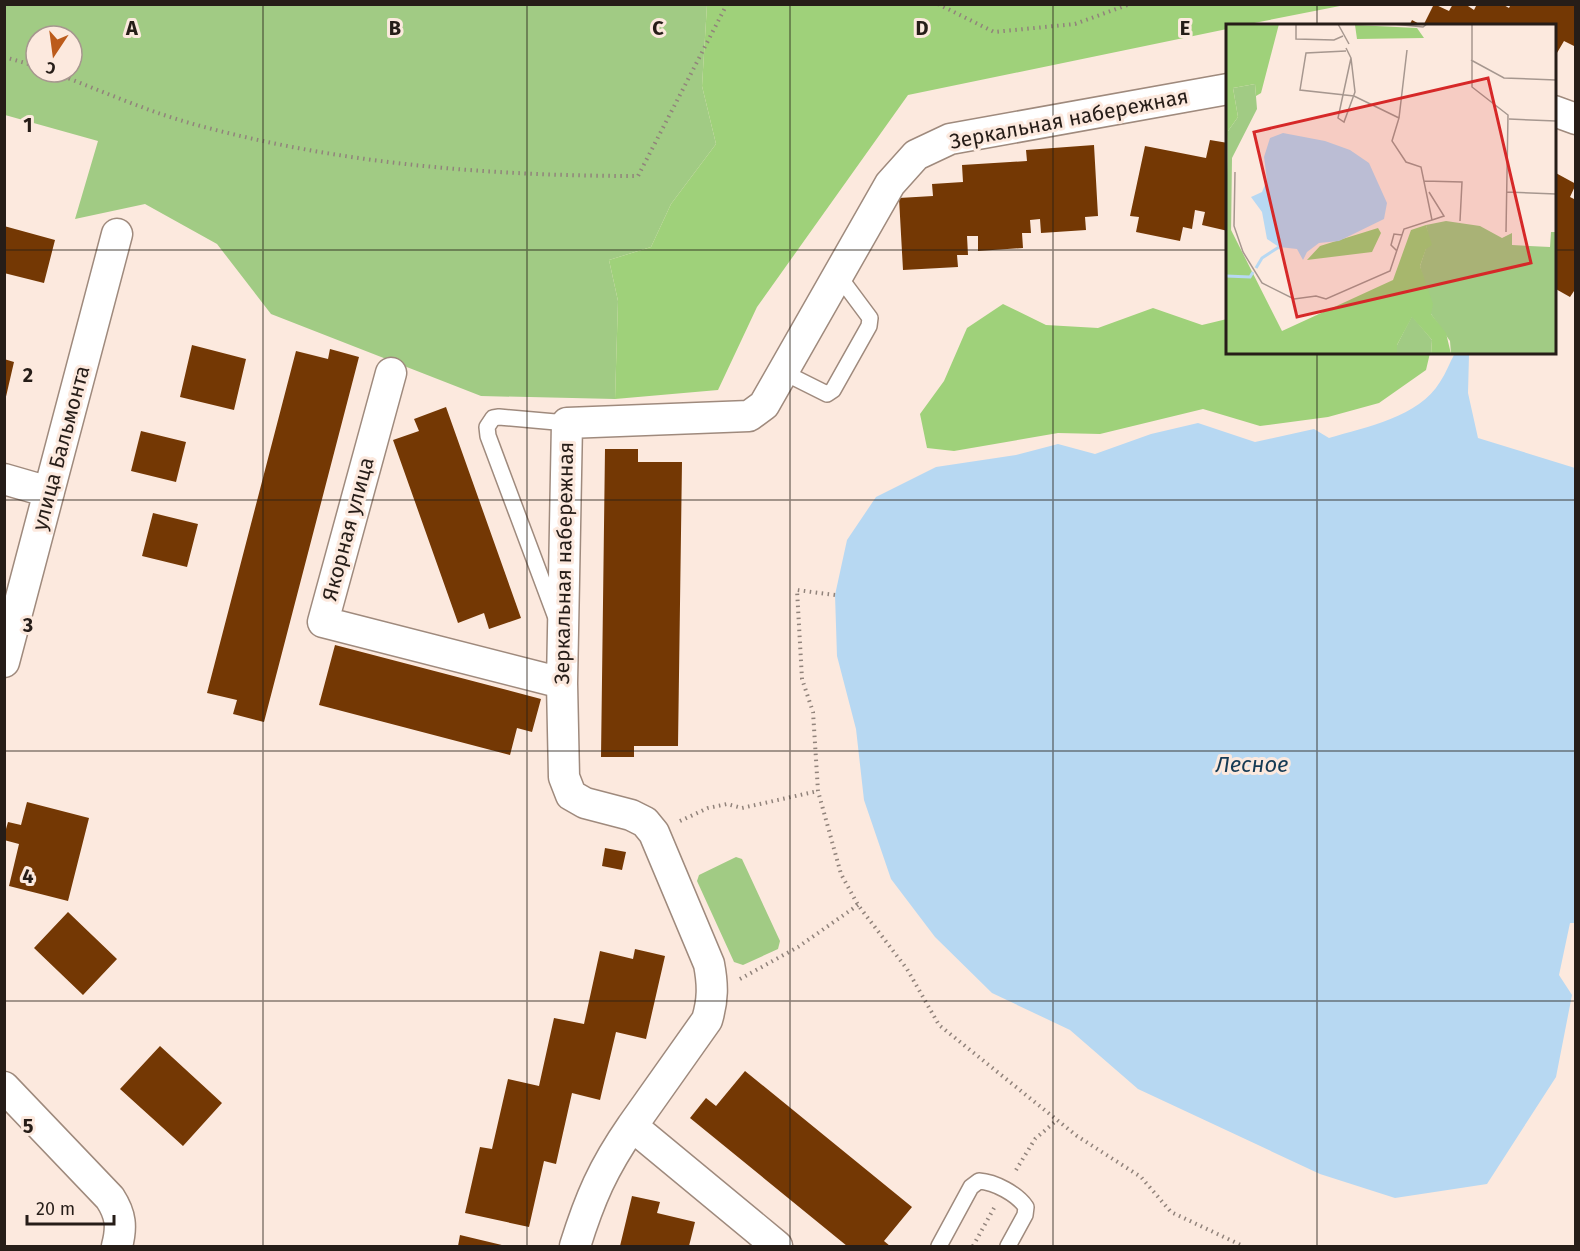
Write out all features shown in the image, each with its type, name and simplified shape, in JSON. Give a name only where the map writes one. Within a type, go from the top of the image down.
[{"type":"street","name":"Зеркальная набережная","points":[[575,1246],[594,1190],[608,1160],[707,1020],[712,1003],[713,985],[710,964],[654,833],[645,822],[631,815],[585,803],[571,795],[564,777],[562,634],[567,423],[749,416],[764,405],[890,184],[916,154],[950,139],[1226,89]]},
{"type":"street","points":[[1556,112],[1575,119]]},
{"type":"street","name":"улица Бальмонта","points":[[4,662],[117,234]]},
{"type":"street","name":"Якорная улица","points":[[391,372],[323,622],[562,682]]},
{"type":"street","points":[[4,480],[49,492]]},
{"type":"street","points":[[4,1088],[110,1198],[120,1214],[121,1232],[117,1246]]},
{"type":"street","points":[[632,1126],[777,1246]]},
{"type":"lane","points":[[783,372],[827,394],[833,390],[849,363],[869,326],[870,318],[838,275]]},
{"type":"lane","points":[[562,634],[488,436],[488,427],[493,418],[499,417],[567,423]]},
{"type":"lane","points":[[939,1246],[971,1187],[979,1181],[988,1182],[1021,1200],[1026,1207],[1025,1215],[1008,1246]]},
{"type":"path","points":[[84,84],[196,125],[316,151],[420,166],[539,176],[638,176],[727,4]]},
{"type":"path","points":[[938,4],[994,32],[1075,24],[1130,4]]},
{"type":"path","points":[[4,57],[24,63]]},
{"type":"path","points":[[835,595],[797,590],[802,680],[813,712],[818,791],[841,874],[858,905],[906,969],[939,1025],[1077,1136],[1141,1177],[1171,1212],[1243,1246]]},
{"type":"path","points":[[654,833],[708,808],[727,804],[742,808],[818,791]]},
{"type":"path","points":[[713,985],[742,978],[798,947],[858,905]]},
{"type":"green space","points":[[707,4],[1345,5],[1249,24],[1226,24],[1226,29],[908,95],[757,307],[718,390],[615,399],[618,301],[609,260],[651,247],[671,204],[716,144],[702,86]]},
{"type":"green space","points":[[4,5],[707,5],[702,86],[716,144],[671,204],[651,247],[609,260],[618,301],[615,399],[481,396],[271,314],[217,244],[145,204],[75,219],[98,141],[5,115]]},
{"type":"green space","points":[[1003,304],[1046,325],[1098,328],[1153,308],[1202,325],[1226,319],[1226,354],[1430,354],[1426,370],[1379,403],[1328,417],[1260,426],[1203,409],[1100,434],[1058,433],[954,451],[927,448],[920,414],[944,381],[967,328]]},
{"type":"green space","points":[[736,857],[742,859],[780,941],[778,949],[743,965],[734,962],[697,881],[699,875]]},
{"type":"water","name":"Лесное","points":[[1454,354],[1469,355],[1468,393],[1478,438],[1575,468],[1576,923],[1570,923],[1559,975],[1572,995],[1556,1077],[1487,1184],[1395,1198],[1320,1174],[1138,1089],[1070,1030],[992,993],[935,937],[891,879],[864,800],[856,729],[837,656],[835,595],[847,540],[876,497],[936,467],[1016,455],[1058,444],[1095,454],[1151,434],[1198,423],[1255,442],[1314,429],[1329,438],[1375,425],[1405,412],[1431,394]]},
{"type":"building","points":[[1434,4],[1449,11],[1453,4],[1465,4],[1474,10],[1477,4],[1502,4],[1509,8],[1511,4],[1576,4],[1576,47],[1564,41],[1556,55],[1556,24],[1424,24]]},
{"type":"building","points":[[1210,140],[1226,143],[1226,231],[1202,225],[1205,212],[1195,210],[1192,229],[1183,227],[1180,241],[1136,232],[1139,217],[1130,216],[1145,146],[1206,158]]},
{"type":"building","points":[[1094,145],[1098,216],[1085,217],[1086,230],[1041,233],[1040,219],[1030,220],[1031,233],[1022,233],[1023,248],[978,251],[978,236],[967,236],[968,255],[957,255],[958,267],[903,270],[899,198],[933,196],[932,184],[963,182],[962,165],[1027,161],[1026,150]]},
{"type":"building","points":[[1556,173],[1576,184],[1570,197],[1576,200],[1576,288],[1570,297],[1556,289]]},
{"type":"building","points":[[4,226],[55,240],[44,283],[4,273]]},
{"type":"building","points":[[192,345],[246,359],[234,410],[180,397]]},
{"type":"building","points":[[330,349],[359,357],[264,722],[233,714],[237,700],[207,693],[296,351],[328,359]]},
{"type":"building","points":[[4,359],[14,362],[5,401],[4,401]]},
{"type":"building","points":[[446,407],[521,618],[489,629],[484,613],[458,623],[393,440],[419,431],[414,419]]},
{"type":"building","points":[[141,431],[186,442],[176,482],[131,471]]},
{"type":"building","points":[[605,449],[638,449],[638,462],[682,462],[678,746],[634,746],[634,757],[601,757]]},
{"type":"building","points":[[153,513],[198,524],[187,567],[142,556]]},
{"type":"building","points":[[335,645],[541,699],[532,732],[517,728],[510,755],[319,705]]},
{"type":"building","points":[[27,802],[89,818],[68,901],[9,886],[19,844],[4,840],[4,836],[8,822],[21,825]]},
{"type":"building","points":[[605,848],[626,852],[622,870],[602,866]]},
{"type":"building","points":[[68,912],[117,959],[83,995],[34,948]]},
{"type":"building","points":[[635,949],[665,956],[646,1039],[616,1032],[600,1100],[572,1093],[556,1164],[544,1161],[529,1227],[465,1213],[480,1147],[492,1149],[508,1079],[539,1086],[554,1018],[584,1024],[600,951],[633,959]]},
{"type":"building","points":[[160,1046],[222,1103],[183,1146],[120,1089]]},
{"type":"building","points":[[745,1071],[912,1207],[884,1241],[890,1246],[847,1246],[690,1118],[706,1098],[716,1106]]},
{"type":"building","points":[[632,1196],[660,1202],[657,1213],[695,1222],[689,1246],[620,1246]]},
{"type":"building","points":[[460,1235],[506,1246],[458,1246]]}]
